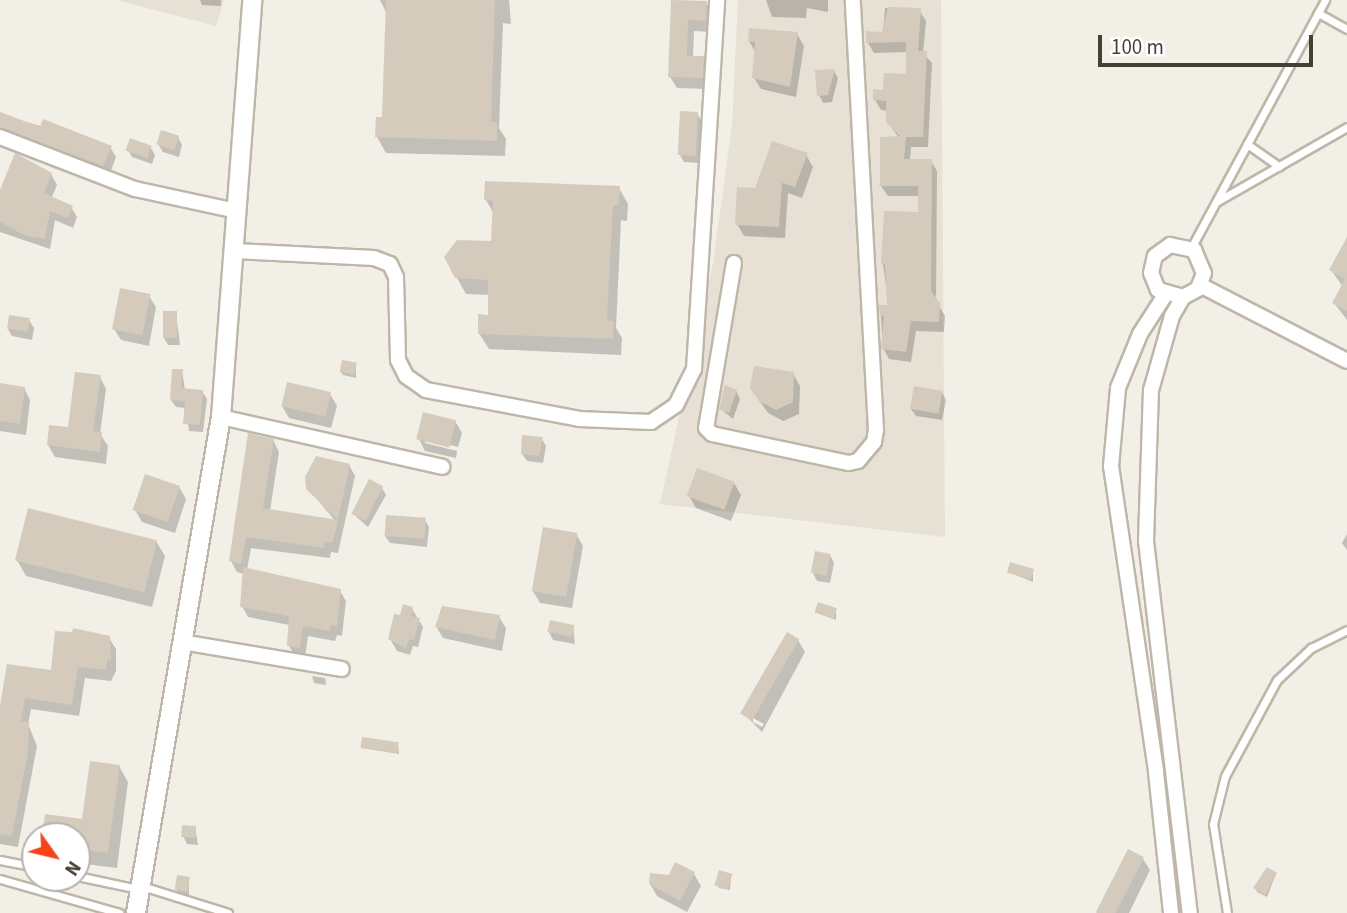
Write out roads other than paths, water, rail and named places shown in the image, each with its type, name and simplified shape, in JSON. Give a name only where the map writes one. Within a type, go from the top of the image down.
[{"type":"street","points":[[136,913],[221,417],[252,0]]},
{"type":"street","points":[[235,251],[374,258],[390,264],[396,277],[398,360],[406,376],[426,390],[579,419],[640,425],[659,418],[676,405],[694,369],[717,0]]},
{"type":"street","points":[[734,263],[706,428],[712,434],[849,463],[858,461],[874,442],[876,430],[853,0]]},
{"type":"street","points":[[0,138],[135,189],[237,211]]},
{"type":"street","points":[[1183,297],[1165,295],[1150,273],[1156,256],[1170,245],[1191,248],[1203,264],[1200,285],[1183,297],[1172,316],[1147,417],[1146,541],[1191,913]]},
{"type":"street","points":[[1200,285],[1347,361]]},
{"type":"street","points":[[1165,295],[1140,334],[1118,388],[1111,466],[1156,772],[1171,913]]},
{"type":"street","points":[[221,417],[442,467]]},
{"type":"street","points":[[182,642],[342,668]]},
{"type":"lane","points":[[1191,248],[1325,0]]},
{"type":"lane","points":[[1318,13],[1347,29]]},
{"type":"lane","points":[[1216,202],[1347,127]]},
{"type":"lane","points":[[1247,144],[1279,166]]},
{"type":"lane","points":[[1227,913],[1213,824],[1225,776],[1277,681],[1311,648],[1347,630]]},
{"type":"lane","points":[[0,860],[21,864]]},
{"type":"lane","points":[[0,879],[119,913]]},
{"type":"lane","points":[[91,879],[140,888],[228,913]]}]
